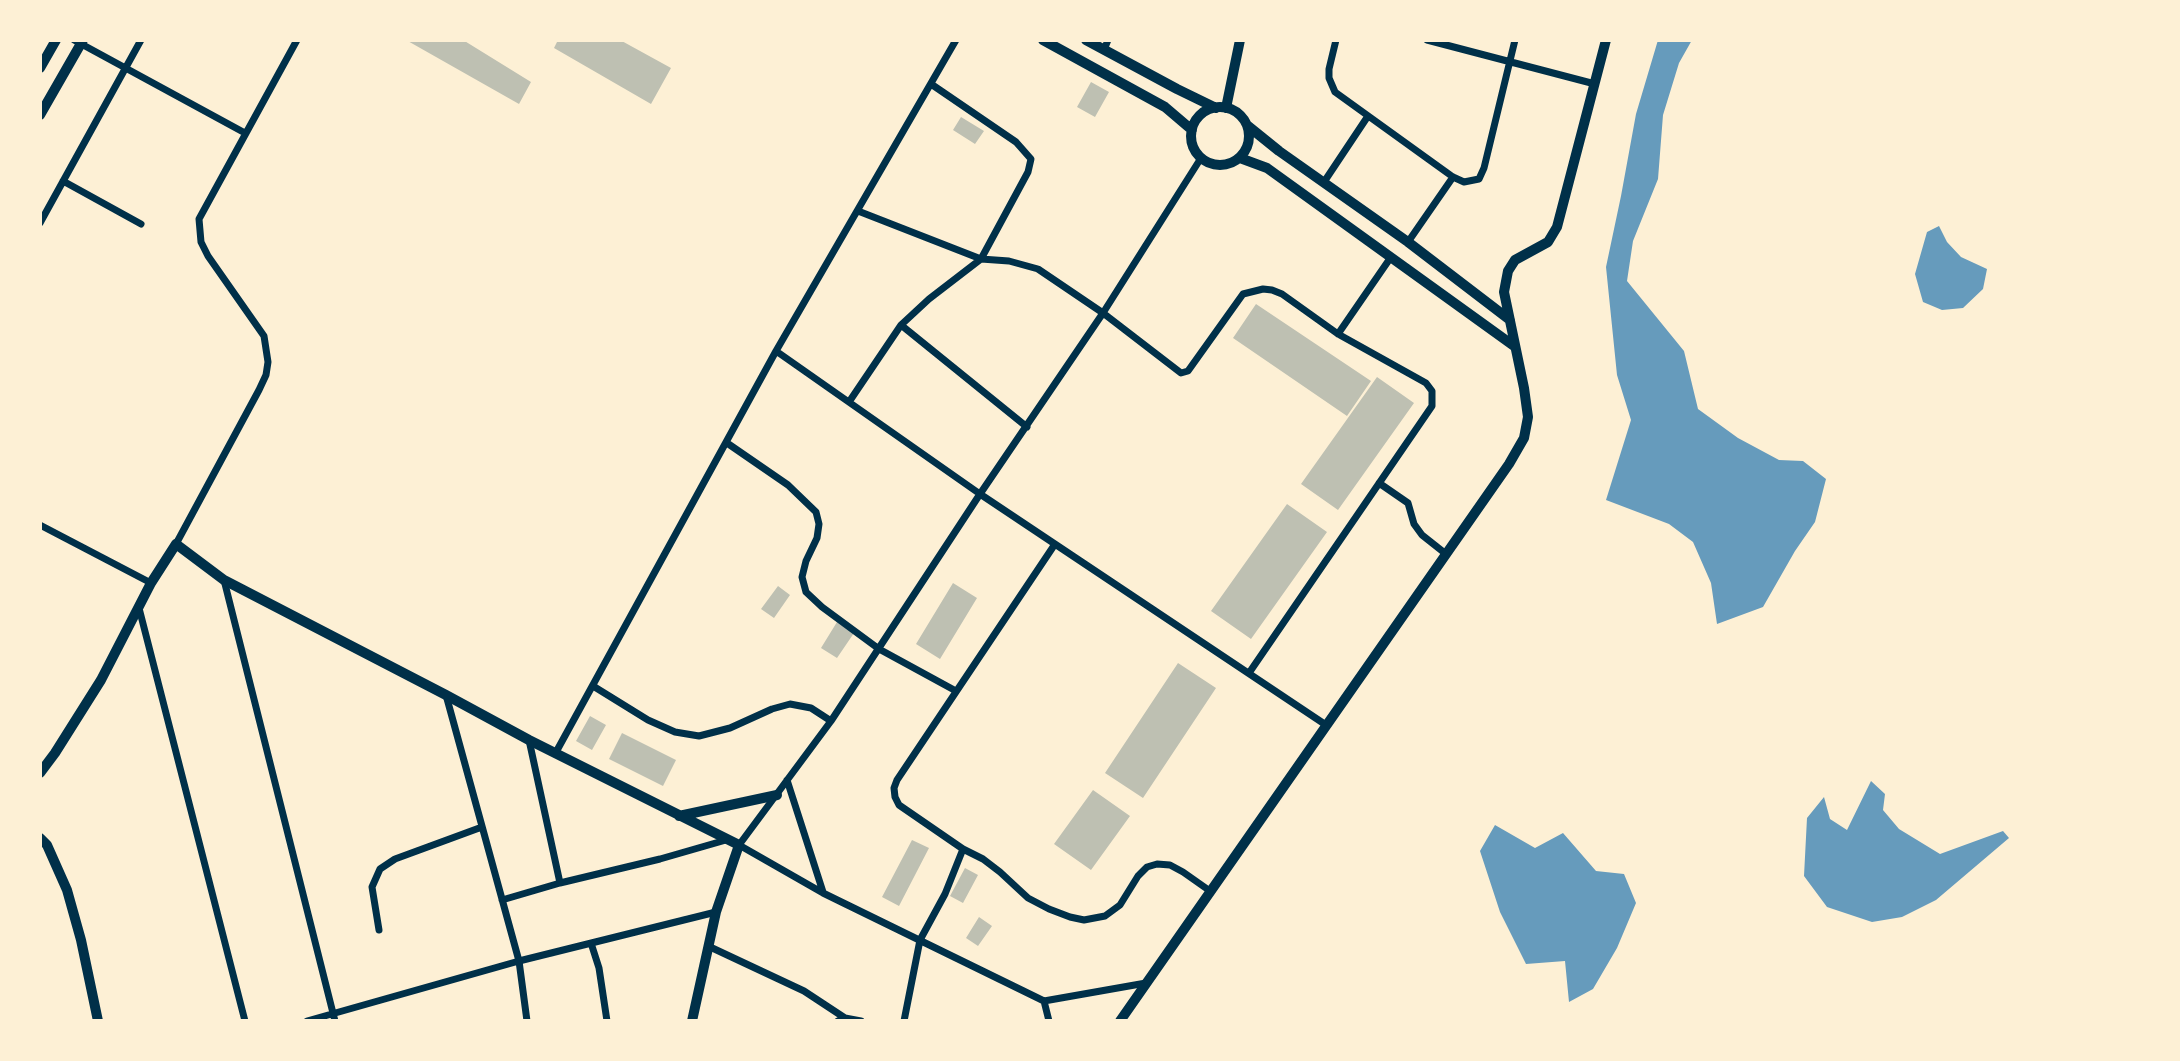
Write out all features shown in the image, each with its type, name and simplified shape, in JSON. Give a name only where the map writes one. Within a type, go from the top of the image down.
[{"type":"main road","points":[[40,68],[56,40]]},
{"type":"main road","points":[[40,115],[43,102],[79,41]]},
{"type":"street","points":[[40,223],[141,40]]},
{"type":"street","points":[[40,773],[101,680],[266,374],[268,362],[264,336],[208,256],[198,229],[199,219],[297,40]]},
{"type":"street","points":[[555,754],[776,351],[956,40]]},
{"type":"street","points":[[1043,40],[1165,107],[1192,130]]},
{"type":"street","points":[[1086,40],[1106,45],[1221,108],[1235,111],[1248,126],[1279,151],[1408,242],[1510,320]]},
{"type":"street","points":[[1221,108],[1240,40]]},
{"type":"street","points":[[1336,40],[1329,69],[1335,92],[1453,177],[1464,182],[1479,179],[1484,168],[1515,40]]},
{"type":"street","points":[[1427,40],[1595,84]]},
{"type":"street","points":[[1120,1021],[1509,464],[1524,438],[1528,417],[1524,387],[1504,292],[1508,271],[1515,260],[1548,242],[1557,227],[1606,40]]},
{"type":"street","points":[[79,41],[125,69],[245,133]]},
{"type":"street","points":[[849,402],[901,325],[929,299],[981,259],[1028,172],[1031,159],[1016,142],[932,84]]},
{"type":"street","points":[[1221,108],[1200,115],[1192,130],[1195,150],[1201,158],[1220,165],[1230,164],[1240,158],[1248,145],[1248,126]]},
{"type":"street","points":[[1324,182],[1368,116]]},
{"type":"street","points":[[692,1021],[716,912],[739,845],[831,721],[1103,313],[1201,158]]},
{"type":"street","points":[[1240,158],[1268,168],[1514,346]]},
{"type":"street","points":[[1408,242],[1453,177]]},
{"type":"street","points":[[63,181],[141,224]]},
{"type":"street","points":[[858,211],[981,259],[1009,261],[1038,269],[1103,313],[1181,373],[1188,371],[1243,294],[1272,289],[1338,334],[1426,383],[1432,391],[1432,406],[1249,673]]},
{"type":"street","points":[[1338,334],[1391,257]]},
{"type":"street","points":[[901,325],[1027,427]]},
{"type":"street","points":[[776,351],[980,494],[1326,725]]},
{"type":"street","points":[[727,443],[788,485],[816,512],[819,524],[817,538],[802,577],[806,592],[879,649],[956,691]]},
{"type":"street","points":[[1379,483],[1408,503],[1422,535],[1446,554]]},
{"type":"street","points":[[40,525],[151,583]]},
{"type":"street","points":[[176,544],[224,580],[555,754],[739,845],[824,893],[1044,1001],[1146,983]]},
{"type":"street","points":[[1055,544],[897,779],[895,797],[899,805],[1000,872],[1028,898],[1070,917],[1084,920],[1105,916],[1120,905],[1138,876],[1147,867],[1157,864],[1176,868],[1210,891]]},
{"type":"street","points":[[224,580],[334,1017]]},
{"type":"street","points":[[139,608],[245,1021]]},
{"type":"street","points":[[593,687],[675,733],[699,736],[730,728],[790,704],[811,708],[831,721]]},
{"type":"street","points":[[446,695],[519,961],[527,1021]]},
{"type":"street","points":[[529,740],[560,883]]},
{"type":"street","points":[[787,780],[824,893]]},
{"type":"street","points":[[679,816],[777,795]]},
{"type":"street","points":[[379,930],[372,887],[380,869],[395,859],[482,827]]},
{"type":"street","points":[[40,838],[47,845],[67,890],[99,1021]]},
{"type":"street","points":[[502,900],[726,840]]},
{"type":"street","points":[[904,1021],[920,940],[945,894],[963,849]]},
{"type":"street","points":[[307,1021],[334,1017],[519,961],[716,912]]},
{"type":"street","points":[[591,943],[607,1021]]},
{"type":"street","points":[[709,946],[804,991],[841,1019],[861,1021]]},
{"type":"street","points":[[1044,1001],[1049,1021]]},
{"type":"water","points":[[1658,40],[1692,40],[1679,63],[1663,115],[1658,179],[1633,241],[1627,281],[1684,351],[1698,409],[1738,438],[1779,460],[1803,461],[1826,479],[1815,522],[1763,607],[1717,624],[1711,583],[1693,542],[1669,524],[1606,500],[1631,420],[1617,375],[1606,267],[1636,114]]},
{"type":"water","points":[[1939,226],[1947,242],[1961,257],[1987,269],[1983,289],[1963,308],[1942,310],[1923,302],[1915,274],[1927,232]]},
{"type":"water","points":[[1871,781],[1885,794],[1883,810],[1899,829],[1940,854],[2003,831],[2009,838],[1936,900],[1902,917],[1872,922],[1827,907],[1804,876],[1807,818],[1824,797],[1830,819],[1847,830]]},
{"type":"water","points":[[1495,825],[1535,848],[1563,833],[1596,871],[1624,874],[1636,903],[1617,948],[1593,989],[1569,1002],[1565,961],[1526,964],[1500,912],[1480,851]]},
{"type":"building","points":[[406,40],[463,40],[531,82],[519,104]]},
{"type":"building","points":[[558,40],[620,40],[671,68],[651,104],[554,48]]},
{"type":"building","points":[[1091,82],[1109,92],[1095,117],[1077,107]]},
{"type":"building","points":[[961,117],[984,131],[975,144],[953,130]]},
{"type":"building","points":[[1256,304],[1371,381],[1347,416],[1233,338]]},
{"type":"building","points":[[1377,377],[1414,403],[1338,510],[1301,484]]},
{"type":"building","points":[[1287,504],[1327,532],[1251,639],[1211,611]]},
{"type":"building","points":[[953,583],[977,598],[940,659],[916,644]]},
{"type":"building","points":[[778,586],[790,595],[774,618],[761,609]]},
{"type":"building","points":[[837,622],[854,633],[837,658],[821,648]]},
{"type":"building","points":[[1178,663],[1216,688],[1143,798],[1105,773]]},
{"type":"building","points":[[590,716],[606,725],[592,750],[576,741]]},
{"type":"building","points":[[622,733],[676,760],[663,786],[609,759]]},
{"type":"building","points":[[1093,790],[1130,816],[1091,870],[1054,844]]},
{"type":"building","points":[[912,840],[929,848],[899,906],[882,897]]},
{"type":"building","points":[[965,868],[978,875],[963,903],[950,896]]},
{"type":"building","points":[[979,917],[992,926],[978,946],[966,938]]}]
